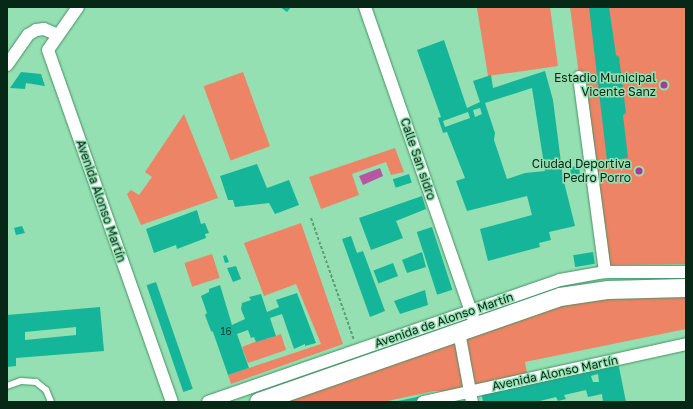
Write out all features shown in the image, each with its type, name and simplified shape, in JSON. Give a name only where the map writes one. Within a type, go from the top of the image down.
[{"type":"main road","name":"Avenida de Alonso Martín","points":[[259,402],[468,323],[538,304],[582,293],[635,289],[686,288]]},
{"type":"street","name":"Avenida Alonso Martín","points":[[78,7],[48,50],[172,402]]},
{"type":"street","name":"Calle San sidro","points":[[365,7],[468,323],[471,397]]},
{"type":"street","points":[[7,65],[28,35],[36,30],[44,29],[58,35]]},
{"type":"street","points":[[579,77],[605,272]]},
{"type":"street","name":"Avenida de Alonso Martín","points":[[208,402],[357,350],[468,323],[560,280],[605,272],[686,272]]},
{"type":"street","name":"Avenida Alonso Martín","points":[[423,402],[471,397],[686,344]]},
{"type":"lane","points":[[7,386],[20,381],[36,382],[46,390],[51,402]]},
{"type":"path","points":[[311,218],[357,350]]},
{"type":"shaded area","points":[[550,7],[558,66],[488,76],[477,8]]},
{"type":"shaded area","name":"Ciudad Deportiva Pedro Porro","points":[[570,7],[686,7],[686,264],[604,265]]},
{"type":"shaded area","points":[[243,72],[270,146],[231,161],[204,86]]},
{"type":"shaded area","points":[[184,114],[218,198],[141,225],[127,194],[131,190],[139,195],[152,177],[145,172]]},
{"type":"shaded area","points":[[395,148],[404,172],[391,175],[386,162],[352,174],[359,195],[321,209],[309,177]]},
{"type":"shaded area","points":[[380,168],[383,176],[363,185],[359,176]]},
{"type":"shaded area","points":[[301,223],[343,344],[231,384],[228,375],[321,344],[296,284],[264,296],[244,243]]},
{"type":"shaded area","points":[[212,254],[220,278],[192,287],[184,263]]},
{"type":"shaded area","points":[[686,288],[686,329],[525,362],[528,379],[470,391],[434,391],[383,402],[259,402],[538,304]]},
{"type":"shaded area","points":[[281,334],[286,350],[248,363],[242,347],[265,338],[267,339]]},
{"type":"building","points":[[280,7],[291,7],[287,12]]},
{"type":"building","points":[[589,7],[609,7],[616,55],[619,57],[626,113],[623,115],[628,158],[607,161]]},
{"type":"building","points":[[444,40],[467,108],[480,102],[473,81],[491,75],[493,88],[545,71],[553,100],[563,178],[575,226],[549,232],[551,240],[539,243],[540,247],[488,261],[480,229],[532,215],[527,196],[467,211],[456,181],[465,178],[447,132],[443,133],[438,118],[441,117],[417,50]],"holes":[[[532,88],[545,171],[525,173],[507,179],[494,140],[495,133],[485,103]],[[480,108],[482,114],[475,117],[473,110]],[[468,112],[470,118],[445,127],[443,121]]]},
{"type":"building","points":[[21,72],[41,74],[45,86],[26,83],[25,89],[10,88]]},
{"type":"building","points":[[257,164],[267,188],[289,180],[299,205],[275,214],[269,203],[235,207],[233,200],[228,200],[220,176]]},
{"type":"building","points":[[579,166],[580,174],[571,175],[570,167]]},
{"type":"building","points":[[409,174],[412,183],[396,188],[393,179]]},
{"type":"building","points":[[422,196],[426,209],[396,221],[403,238],[371,250],[359,218]]},
{"type":"building","points":[[197,210],[201,224],[205,223],[209,233],[205,234],[206,238],[177,249],[176,245],[154,253],[146,229]]},
{"type":"building","points":[[22,226],[25,233],[16,235],[14,228]]},
{"type":"building","points":[[432,227],[452,290],[437,295],[417,232]]},
{"type":"building","points":[[351,236],[357,253],[363,251],[385,311],[370,317],[342,239]]},
{"type":"building","points":[[422,252],[426,267],[407,273],[402,260]]},
{"type":"building","points":[[593,252],[595,264],[575,267],[573,255]]},
{"type":"building","points":[[226,255],[229,262],[225,263],[223,256]]},
{"type":"building","points":[[393,263],[398,276],[378,284],[373,271]]},
{"type":"building","points":[[236,266],[241,279],[233,282],[227,268]]},
{"type":"building","points":[[156,282],[193,389],[183,392],[147,285]]},
{"type":"building","points":[[220,285],[232,325],[245,319],[241,309],[242,303],[251,300],[249,297],[261,294],[267,312],[279,307],[276,300],[297,293],[316,343],[305,346],[305,344],[294,349],[282,314],[270,318],[276,336],[256,342],[254,337],[251,338],[248,330],[237,334],[249,368],[228,375],[213,332],[211,331],[205,315],[207,313],[201,296],[209,292],[209,289]]},
{"type":"building","points":[[425,290],[428,305],[400,314],[394,301]]},
{"type":"building","points":[[100,307],[104,351],[16,358],[16,366],[7,367],[7,315]],"holes":[[[76,327],[76,335],[25,340],[25,332]]]},
{"type":"building","points":[[618,362],[626,402],[603,402],[602,394],[588,397],[586,390],[564,395],[566,399],[558,401],[556,397],[536,402],[483,402],[481,391]],"holes":[[[598,374],[599,382],[593,382],[591,376]]]},
{"type":"building","points":[[436,393],[438,402],[398,402],[398,401]]},
{"type":"place","name":"Estadio Municipal Vicente Sanz","points":[[664,85]]},
{"type":"place","name":"Ciudad Deportiva Pedro Porro","points":[[639,171]]}]
